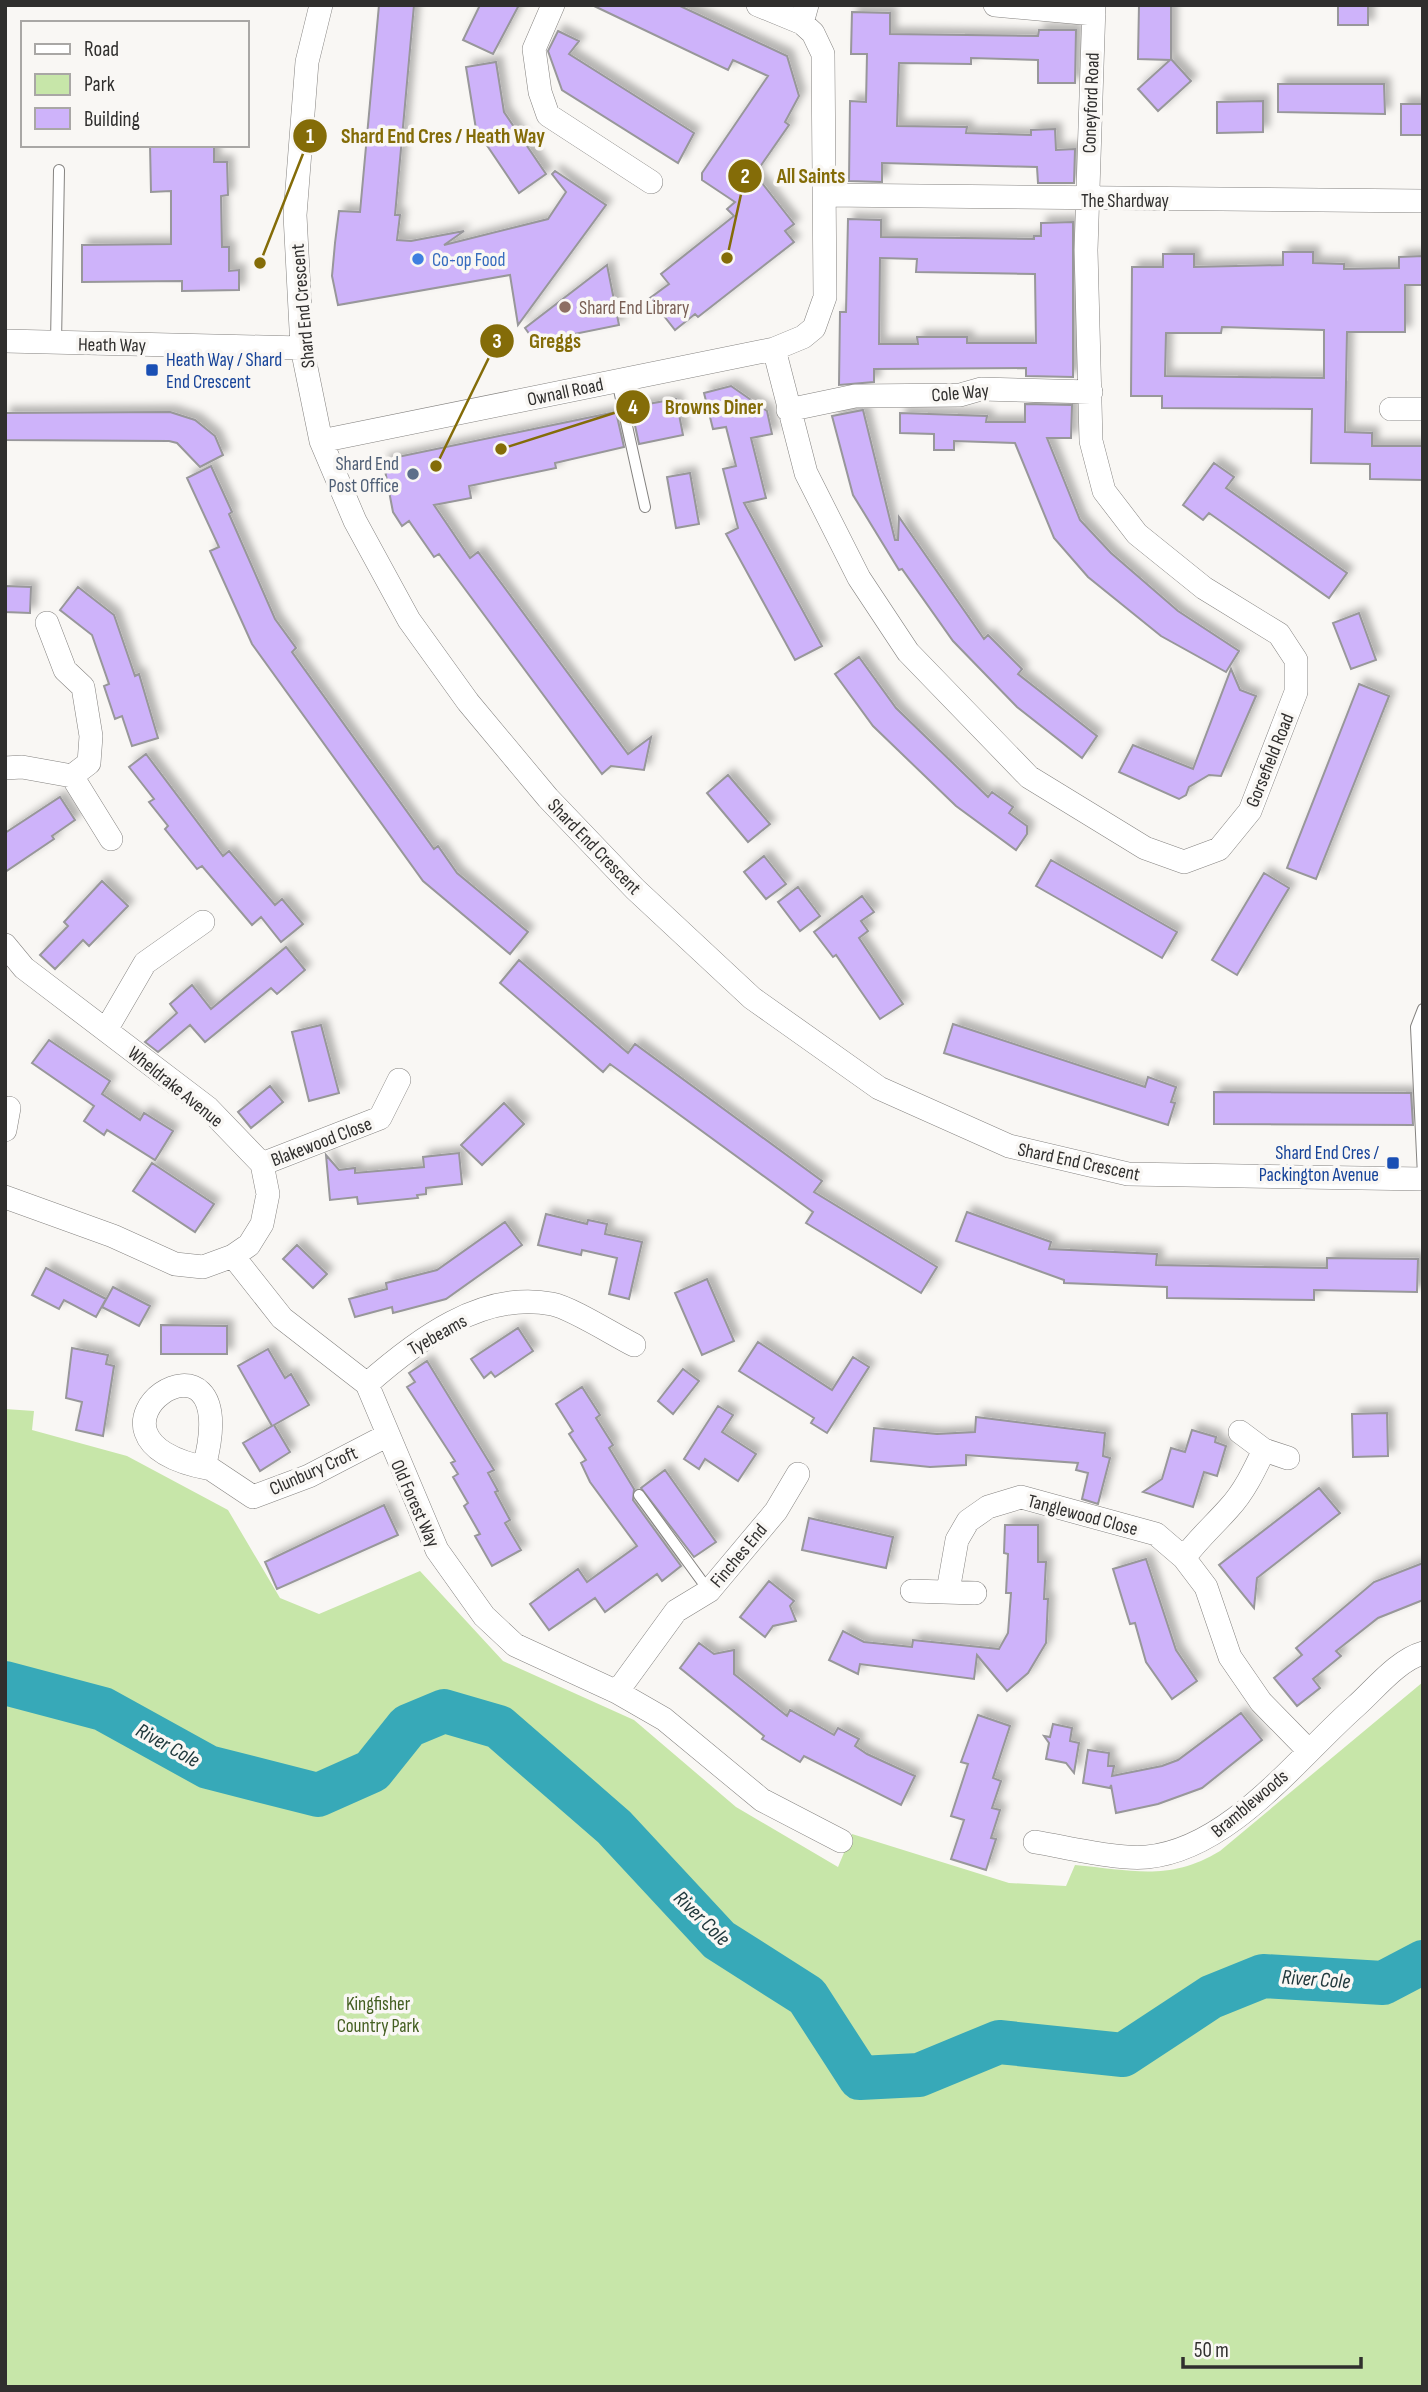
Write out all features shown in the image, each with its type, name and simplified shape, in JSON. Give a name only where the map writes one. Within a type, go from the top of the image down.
[{"type":"street","name":"Shard End Crescent","points":[[321,5],[307,62],[295,215],[302,348],[321,441],[355,521],[409,620],[468,702],[548,798],[635,889],[751,998],[879,1088],[1009,1146],[1128,1174],[1423,1177]]},
{"type":"street","points":[[553,5],[534,48],[540,92],[548,115],[651,182]]},
{"type":"street","points":[[758,5],[804,14],[823,54],[826,195]]},
{"type":"street","points":[[995,5],[1094,10]]},
{"type":"street","name":"Coneyford Road","points":[[1087,200],[1094,10]]},
{"type":"street","name":"The Shardway","points":[[826,195],[1087,200],[1423,201]]},
{"type":"street","name":"Ownall Road","points":[[321,441],[774,349],[803,338],[814,328],[825,297],[826,195]]},
{"type":"street","name":"Gorsefield Road","points":[[774,349],[806,472],[859,578],[908,652],[1029,777],[1145,848],[1184,862],[1219,849],[1250,811],[1296,692],[1296,660],[1279,634],[1203,588],[1137,534],[1104,491],[1091,442],[1087,200]]},
{"type":"street","name":"Heath Way","points":[[5,341],[302,348]]},
{"type":"street","name":"Cole Way","points":[[788,410],[855,396],[960,396],[981,389],[1091,392]]},
{"type":"street","points":[[1391,409],[1423,409]]},
{"type":"street","points":[[5,768],[22,767],[72,776],[89,763],[91,736],[83,687],[65,670],[47,622]]},
{"type":"street","points":[[72,776],[111,839]]},
{"type":"street","points":[[106,1030],[145,963],[203,922]]},
{"type":"street","name":"Wheldrake Avenue","points":[[5,945],[24,968],[208,1108],[262,1164]]},
{"type":"street","name":"Blakewood Close","points":[[262,1164],[380,1118],[399,1080]]},
{"type":"street","points":[[5,1197],[113,1236],[175,1264],[203,1267],[233,1256],[249,1245],[262,1224],[268,1194],[262,1164]]},
{"type":"street","points":[[233,1256],[282,1318],[367,1384]]},
{"type":"street","name":"Tyebeams","points":[[367,1384],[409,1347],[462,1318],[510,1303],[554,1304],[634,1345]]},
{"type":"street","name":"Old Forest Way","points":[[367,1384],[386,1436],[437,1550],[484,1616],[516,1645],[617,1692],[664,1719],[762,1800],[841,1841]]},
{"type":"street","points":[[1240,1432],[1264,1450],[1288,1458]]},
{"type":"street","name":"Clunbury Croft","points":[[204,1468],[211,1469],[253,1497],[309,1476],[386,1436]]},
{"type":"street","points":[[1184,1558],[1205,1531],[1230,1507],[1250,1478],[1264,1450]]},
{"type":"street","name":"Finches End","points":[[617,1692],[676,1611],[709,1591],[776,1511],[798,1474]]},
{"type":"street","name":"Tanglewood Close","points":[[948,1591],[957,1540],[968,1521],[988,1507],[1021,1497],[1156,1534],[1184,1558],[1206,1587],[1230,1657],[1261,1702],[1309,1751]]},
{"type":"street","points":[[912,1591],[975,1592]]},
{"type":"street","name":"Bramblewoods","points":[[1035,1842],[1144,1858],[1175,1852],[1209,1837],[1243,1812],[1385,1680],[1414,1656],[1423,1653]]},
{"type":"lane","points":[[56,343],[60,170]]},
{"type":"lane","points":[[617,381],[645,507]]},
{"type":"lane","points":[[1423,1009],[1416,1027],[1423,1177]]},
{"type":"lane","points":[[639,1495],[709,1591]]},
{"type":"green space","name":"Kingfisher Country Park","points":[[5,1409],[34,1411],[32,1430],[127,1456],[228,1510],[280,1598],[319,1614],[420,1571],[503,1661],[634,1720],[736,1807],[838,1867],[852,1834],[1009,1883],[1066,1886],[1075,1865],[1150,1872],[1184,1867],[1220,1851],[1423,1682],[1423,2387],[5,2387]]},
{"type":"building","points":[[379,5],[414,5],[395,215],[400,215],[397,240],[411,241],[464,231],[444,245],[548,219],[566,192],[552,174],[555,171],[606,205],[518,325],[510,275],[338,305],[332,276],[339,211],[360,212]]},
{"type":"building","points":[[480,5],[519,5],[493,54],[463,40]]},
{"type":"building","points":[[592,5],[678,5],[787,56],[799,96],[785,122],[789,125],[755,174],[794,224],[785,231],[794,242],[698,317],[695,314],[675,330],[650,298],[669,284],[661,274],[734,216],[727,209],[735,202],[702,180],[702,173],[768,76],[733,60],[728,70]]},
{"type":"building","points":[[1139,5],[1171,5],[1171,59],[1191,81],[1158,111],[1138,89],[1170,60],[1138,59]]},
{"type":"building","points":[[1338,5],[1368,5],[1368,25],[1338,25]]},
{"type":"building","points":[[852,12],[890,13],[890,34],[1038,36],[1039,30],[1076,30],[1075,83],[1038,83],[1038,60],[971,58],[971,64],[899,63],[897,126],[967,127],[966,133],[1031,135],[1031,130],[1055,129],[1056,150],[1075,149],[1074,183],[1038,183],[1037,167],[882,163],[882,182],[849,181],[850,101],[866,102],[867,54],[851,54]]},
{"type":"building","points":[[558,31],[579,41],[569,54],[694,133],[678,163],[562,90],[548,51]]},
{"type":"building","points":[[496,62],[504,112],[546,174],[519,193],[476,129],[466,67]]},
{"type":"building","points":[[1278,84],[1384,84],[1385,114],[1278,112]]},
{"type":"building","points":[[1263,101],[1263,132],[1217,133],[1217,102]]},
{"type":"building","points":[[1401,104],[1423,104],[1423,135],[1401,135]]},
{"type":"building","points":[[150,147],[214,147],[214,162],[227,162],[228,195],[221,196],[222,247],[229,247],[229,271],[239,270],[239,290],[182,291],[182,281],[82,282],[82,245],[171,244],[171,191],[151,192]]},
{"type":"building","points":[[848,219],[881,220],[881,237],[1034,239],[1034,236],[1041,236],[1041,223],[1073,222],[1073,377],[1026,376],[1026,368],[874,369],[874,382],[839,385],[840,312],[846,312]],"holes":[[[880,258],[917,259],[916,272],[1035,274],[1036,343],[967,343],[967,337],[917,337],[918,344],[879,344]]]},
{"type":"building","points":[[1283,252],[1313,252],[1313,263],[1344,264],[1344,269],[1399,268],[1399,257],[1423,256],[1423,285],[1405,285],[1405,332],[1347,332],[1345,432],[1372,433],[1372,446],[1423,446],[1423,480],[1370,479],[1370,464],[1311,463],[1312,409],[1162,408],[1162,396],[1131,396],[1132,267],[1163,267],[1163,254],[1194,254],[1194,267],[1283,265]],"holes":[[[1222,327],[1324,330],[1324,378],[1165,376],[1166,333],[1221,333]]]},
{"type":"building","name":"Shard End Library","points":[[607,265],[619,325],[535,342],[525,328]]},
{"type":"building","points":[[731,386],[767,411],[772,434],[751,438],[766,498],[744,503],[822,646],[795,660],[726,534],[738,528],[723,469],[736,466],[726,427],[713,429],[704,393]]},
{"type":"building","points":[[676,399],[683,435],[639,444],[631,407]]},
{"type":"building","points":[[1025,404],[1072,405],[1071,438],[1047,438],[1080,520],[1111,553],[1178,611],[1239,651],[1226,672],[1161,636],[1088,577],[1054,538],[1015,443],[954,441],[954,450],[934,450],[934,434],[900,433],[900,413],[987,416],[986,422],[1025,422]]},
{"type":"building","points":[[863,410],[895,540],[898,540],[899,517],[984,639],[988,635],[1022,669],[1018,674],[1097,736],[1082,758],[1017,707],[953,641],[902,569],[899,570],[853,495],[832,416]]},
{"type":"building","points":[[170,412],[195,420],[215,436],[223,455],[200,467],[177,443],[169,441],[5,440],[5,413]]},
{"type":"building","points":[[616,412],[624,447],[555,463],[556,468],[469,486],[471,498],[434,505],[470,558],[478,552],[628,754],[651,737],[644,770],[611,766],[602,774],[439,554],[434,557],[409,521],[402,526],[393,512],[383,460]]},
{"type":"building","points":[[1214,463],[1234,477],[1226,488],[1347,573],[1329,598],[1209,513],[1203,520],[1183,505]]},
{"type":"building","points":[[211,466],[275,619],[296,648],[292,652],[434,849],[438,846],[457,873],[528,932],[510,954],[423,881],[252,644],[210,551],[219,547],[187,478]]},
{"type":"building","points":[[690,473],[699,524],[676,528],[667,477]]},
{"type":"building","points":[[5,586],[31,587],[30,613],[5,612]]},
{"type":"building","points":[[78,587],[114,615],[135,676],[139,674],[158,738],[132,746],[122,716],[115,719],[104,686],[109,684],[92,635],[60,610]]},
{"type":"building","points":[[1359,613],[1376,660],[1351,669],[1333,623]]},
{"type":"building","points":[[859,657],[896,708],[988,797],[992,792],[1013,807],[1009,813],[1027,826],[1027,834],[1016,850],[956,806],[873,726],[835,674]]},
{"type":"building","points":[[1231,669],[1240,690],[1256,696],[1221,776],[1209,775],[1189,787],[1186,795],[1179,799],[1119,772],[1133,745],[1193,769]]},
{"type":"building","points":[[1359,684],[1389,696],[1316,879],[1287,868]]},
{"type":"building","points":[[146,754],[223,856],[229,851],[275,905],[282,899],[303,924],[281,942],[261,917],[252,925],[202,866],[197,869],[165,829],[168,826],[149,802],[154,799],[129,767]]},
{"type":"building","points":[[728,775],[770,824],[748,842],[707,793]]},
{"type":"building","points":[[60,797],[75,820],[52,836],[54,839],[5,872],[5,833]]},
{"type":"building","points":[[764,856],[786,884],[766,899],[744,872]]},
{"type":"building","points":[[1051,860],[1177,932],[1162,958],[1036,886]]},
{"type":"building","points":[[1264,873],[1289,888],[1237,975],[1212,960]]},
{"type":"building","points":[[102,881],[128,906],[89,946],[83,940],[55,969],[40,955],[68,926],[64,922]]},
{"type":"building","points":[[798,887],[820,916],[800,931],[778,902]]},
{"type":"building","points":[[862,896],[874,912],[861,921],[868,931],[859,938],[903,1004],[880,1019],[836,955],[833,957],[814,932]]},
{"type":"building","points":[[286,947],[305,970],[277,994],[271,988],[205,1042],[190,1025],[158,1052],[145,1042],[177,1013],[170,1004],[192,985],[211,1009]]},
{"type":"building","points":[[519,960],[628,1053],[635,1044],[822,1181],[814,1192],[937,1267],[921,1293],[806,1223],[813,1212],[610,1064],[603,1072],[500,983]]},
{"type":"building","points":[[953,1024],[1145,1087],[1148,1077],[1176,1087],[1171,1102],[1175,1103],[1168,1125],[944,1053]]},
{"type":"building","points":[[321,1025],[339,1093],[309,1101],[292,1032]]},
{"type":"building","points":[[49,1040],[110,1081],[102,1094],[140,1120],[144,1113],[173,1131],[155,1160],[107,1130],[104,1135],[84,1121],[94,1106],[32,1063]]},
{"type":"building","points":[[270,1086],[283,1102],[251,1128],[238,1112]]},
{"type":"building","points":[[1214,1092],[1411,1093],[1413,1125],[1214,1124]]},
{"type":"building","points":[[504,1103],[524,1124],[482,1165],[461,1145]]},
{"type":"building","points":[[459,1153],[462,1184],[426,1188],[426,1194],[417,1195],[418,1198],[358,1204],[357,1197],[330,1200],[326,1155],[339,1170],[355,1168],[355,1173],[424,1167],[423,1157]]},
{"type":"building","points":[[152,1163],[214,1204],[195,1232],[133,1191]]},
{"type":"building","points":[[967,1212],[1051,1242],[1049,1249],[1157,1254],[1156,1265],[1327,1268],[1327,1258],[1418,1259],[1417,1292],[1314,1290],[1314,1300],[1167,1298],[1167,1287],[1064,1283],[1064,1280],[956,1241]]},
{"type":"building","points":[[546,1214],[587,1224],[588,1220],[607,1224],[605,1234],[642,1242],[629,1299],[609,1294],[617,1258],[582,1250],[581,1255],[538,1245]]},
{"type":"building","points":[[505,1222],[522,1245],[446,1299],[393,1313],[392,1307],[355,1317],[349,1299],[387,1289],[386,1283],[437,1270]]},
{"type":"building","points":[[297,1245],[327,1274],[313,1288],[283,1259]]},
{"type":"building","points":[[46,1268],[106,1299],[96,1317],[64,1300],[59,1309],[32,1295]]},
{"type":"building","points":[[707,1279],[734,1341],[702,1355],[675,1293]]},
{"type":"building","points":[[113,1287],[150,1306],[139,1326],[102,1307]]},
{"type":"building","points":[[161,1325],[227,1326],[227,1354],[161,1354]]},
{"type":"building","points":[[518,1328],[533,1351],[495,1377],[491,1372],[484,1378],[471,1359]]},
{"type":"building","points":[[758,1342],[832,1390],[853,1357],[869,1367],[827,1433],[811,1423],[814,1418],[739,1371]]},
{"type":"building","points":[[72,1348],[108,1355],[106,1364],[114,1366],[103,1436],[76,1430],[82,1402],[66,1398]]},
{"type":"building","points":[[268,1349],[285,1378],[291,1374],[309,1405],[274,1425],[290,1452],[260,1471],[243,1443],[272,1426],[238,1366]]},
{"type":"building","points":[[427,1361],[494,1470],[488,1473],[510,1520],[505,1523],[521,1550],[492,1566],[475,1536],[480,1534],[464,1506],[468,1503],[453,1477],[458,1474],[451,1463],[455,1461],[407,1387],[415,1382],[409,1373]]},
{"type":"building","points":[[683,1369],[699,1381],[673,1414],[658,1401]]},
{"type":"building","points":[[582,1387],[600,1415],[596,1418],[613,1445],[609,1448],[634,1489],[633,1500],[681,1566],[662,1581],[657,1574],[605,1612],[595,1598],[549,1630],[530,1604],[578,1569],[587,1582],[637,1546],[590,1482],[581,1463],[586,1460],[569,1434],[573,1431],[556,1404]]},
{"type":"building","points":[[718,1406],[733,1415],[722,1432],[756,1454],[738,1481],[705,1459],[699,1469],[684,1459]]},
{"type":"building","points":[[1387,1413],[1388,1456],[1353,1457],[1352,1414]]},
{"type":"building","points":[[976,1417],[1105,1433],[1103,1456],[1110,1458],[1098,1504],[1082,1499],[1088,1473],[1076,1470],[1078,1463],[966,1455],[966,1465],[930,1467],[871,1461],[874,1428],[937,1434],[975,1432]]},
{"type":"building","points":[[1192,1430],[1216,1437],[1215,1442],[1226,1446],[1217,1476],[1204,1472],[1193,1507],[1143,1492],[1162,1479],[1171,1448],[1185,1452]]},
{"type":"building","points":[[665,1470],[716,1542],[694,1557],[641,1488]]},
{"type":"building","points":[[1319,1488],[1340,1513],[1257,1578],[1254,1608],[1219,1565]]},
{"type":"building","points":[[384,1505],[398,1535],[277,1589],[265,1562]]},
{"type":"building","points":[[809,1518],[893,1537],[886,1568],[802,1550]]},
{"type":"building","points":[[1005,1525],[1038,1525],[1038,1562],[1046,1562],[1044,1599],[1048,1599],[1046,1643],[1028,1673],[1007,1691],[977,1655],[974,1679],[860,1664],[858,1674],[829,1660],[843,1631],[864,1642],[912,1647],[913,1640],[999,1649],[1008,1633],[1011,1593],[1006,1593],[1008,1554],[1004,1553]]},
{"type":"building","points":[[1146,1559],[1176,1650],[1197,1681],[1172,1699],[1146,1662],[1135,1623],[1130,1624],[1113,1569]]},
{"type":"building","points":[[1423,1563],[1423,1600],[1378,1618],[1336,1651],[1341,1656],[1313,1679],[1320,1688],[1297,1706],[1274,1678],[1302,1655],[1296,1648],[1374,1582]]},
{"type":"building","points":[[769,1581],[794,1601],[790,1606],[796,1621],[773,1626],[765,1637],[740,1617]]},
{"type":"building","points":[[699,1643],[714,1654],[734,1650],[734,1674],[787,1716],[790,1710],[834,1735],[838,1728],[859,1739],[855,1746],[867,1754],[915,1776],[901,1805],[804,1756],[800,1762],[762,1739],[764,1736],[680,1668]]},
{"type":"building","points":[[1241,1713],[1262,1740],[1202,1788],[1158,1804],[1116,1813],[1111,1785],[1110,1788],[1083,1783],[1088,1750],[1109,1753],[1108,1766],[1114,1766],[1112,1776],[1162,1766],[1178,1760]]},
{"type":"building","points":[[978,1715],[1010,1726],[993,1778],[1001,1781],[992,1808],[1000,1810],[991,1838],[996,1839],[986,1870],[951,1859],[964,1820],[951,1816],[968,1764],[961,1762]]},
{"type":"building","points":[[1053,1724],[1072,1728],[1070,1741],[1079,1743],[1074,1773],[1066,1763],[1046,1759],[1049,1743],[1044,1736],[1050,1737]]},
{"type":"waterway","name":"River Cole","points":[[5,1683],[103,1709],[208,1767],[318,1795],[372,1771],[408,1726],[444,1711],[499,1727],[614,1827],[719,1940],[807,1996],[860,2078],[919,2075],[999,2042],[1123,2055],[1211,1997],[1263,1976],[1383,1983],[1423,1962]]},
{"type":"place","name":"All Saints","points":[[727,258]]},
{"type":"place","name":"Co-op Food","points":[[418,259]]},
{"type":"place","name":"Shard End Cres / Heath Way","points":[[260,263]]},
{"type":"place","name":"Shard End Library","points":[[565,307]]},
{"type":"place","name":"Heath Way / Shard End Crescent","points":[[152,370]]},
{"type":"place","name":"Browns Diner","points":[[501,449]]},
{"type":"place","name":"Greggs","points":[[436,466]]},
{"type":"place","name":"Shard End Post Office","points":[[413,474]]},
{"type":"place","name":"Shard End Cres / Packington Avenue","points":[[1393,1163]]}]
